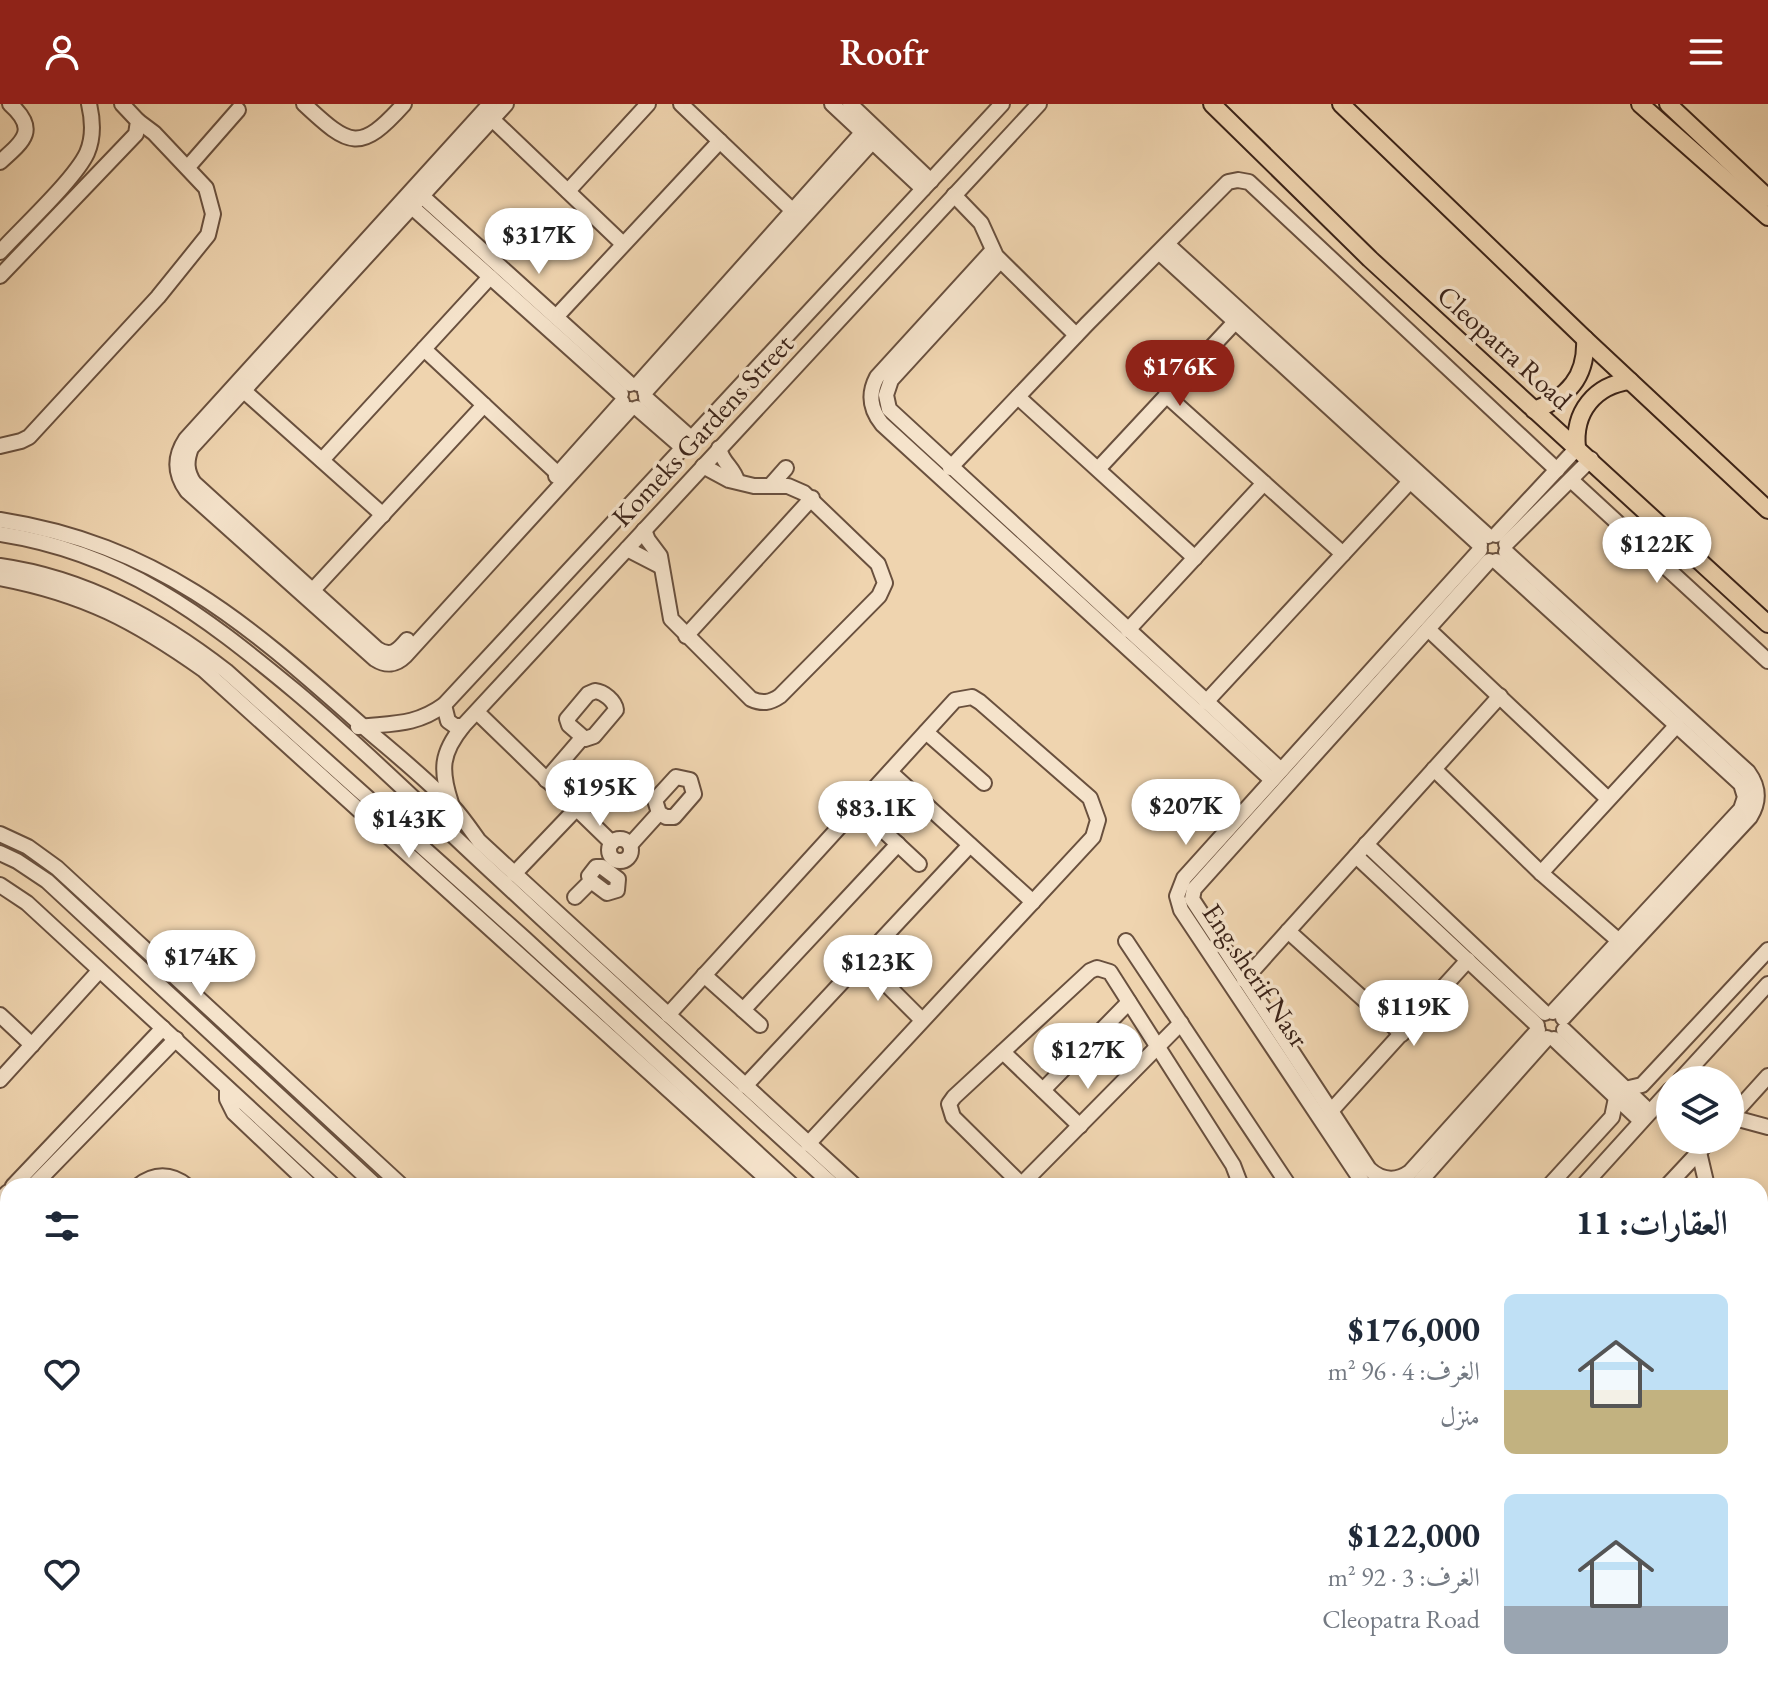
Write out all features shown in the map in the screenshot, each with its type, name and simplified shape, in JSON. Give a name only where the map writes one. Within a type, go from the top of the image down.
[{"type":"main road","name":"Cleopatra Road","points":[[1212,104],[1370,259],[1768,624]]},
{"type":"main road","name":"Cleopatra Road","points":[[1341,104],[1768,510]]},
{"type":"main road","points":[[1640,104],[1768,217]]},
{"type":"main road","points":[[1668,104],[1768,198]]},
{"type":"main road","points":[[1534,410],[1565,394],[1578,380],[1585,339]]},
{"type":"main road","points":[[1577,448],[1578,424],[1588,402],[1607,387],[1630,381]]},
{"type":"street","points":[[0,162],[23,136],[27,126],[24,116],[10,104]]},
{"type":"street","points":[[3,241],[80,166],[92,129],[89,104]]},
{"type":"street","points":[[0,446],[29,437],[203,245],[212,225],[211,200],[199,177],[122,104]]},
{"type":"street","points":[[304,104],[331,129],[351,138],[372,135],[382,129],[404,104]]},
{"type":"street","points":[[506,104],[491,112],[186,439],[176,459],[180,482],[187,491],[375,659],[386,664],[393,664],[405,656],[793,211],[867,138]]},
{"type":"street","points":[[568,191],[648,104]]},
{"type":"street","points":[[681,104],[793,211]]},
{"type":"street","points":[[832,104],[867,138],[927,185]]},
{"type":"street","points":[[850,104],[927,185]]},
{"type":"street","name":"Komeks Gardens Street","points":[[342,729],[404,723],[427,717],[444,705],[1002,104]]},
{"type":"street","name":"Komeks Gardens Street","points":[[453,807],[444,777],[444,754],[463,726],[1039,104]]},
{"type":"street","points":[[188,167],[238,110]]},
{"type":"street","points":[[491,112],[623,244]]},
{"type":"street","points":[[491,112],[417,201],[191,448],[188,457],[189,475],[194,483],[377,649],[386,653],[395,652],[634,396],[867,138]]},
{"type":"street","points":[[0,276],[132,140],[138,130],[138,121]]},
{"type":"street","points":[[132,140],[163,143]]},
{"type":"street","points":[[556,317],[720,141]]},
{"type":"street","points":[[80,166],[94,178]]},
{"type":"street","points":[[950,468],[1228,182],[1238,180],[1249,182],[1557,470]]},
{"type":"street","points":[[954,195],[981,223],[996,256],[1076,335]]},
{"type":"street","points":[[417,201],[490,277],[688,444]]},
{"type":"street","points":[[417,201],[556,317],[634,396]]},
{"type":"street","points":[[40,208],[53,221]]},
{"type":"street","points":[[1164,249],[1604,650],[1748,772],[1757,788],[1756,806],[1750,817],[1619,941],[1423,1178]]},
{"type":"street","points":[[996,256],[887,387],[886,402],[893,415],[1206,702],[1276,775]]},
{"type":"street","points":[[996,256],[877,377],[871,395],[874,413],[882,424],[1276,775]]},
{"type":"street","points":[[322,460],[490,277]]},
{"type":"street","points":[[1098,469],[1166,395],[1231,313]]},
{"type":"street","points":[[424,349],[558,474]]},
{"type":"street","points":[[244,391],[383,515]]},
{"type":"street","points":[[1166,395],[1343,554]]},
{"type":"street","points":[[1018,397],[1195,558]]},
{"type":"street","points":[[313,590],[484,405]]},
{"type":"street","points":[[719,448],[722,460],[737,481]]},
{"type":"street","points":[[1543,497],[1557,470],[1577,448]]},
{"type":"street","points":[[1384,1178],[1374,1174],[1331,1111],[1286,1055],[1244,980],[1193,903],[1193,892],[1357,697],[1428,629],[1493,548],[1543,497],[1571,480],[1591,459]]},
{"type":"street","points":[[644,530],[660,556],[667,586],[668,612],[675,625],[751,699],[765,703],[780,696],[879,596],[885,583],[878,564],[812,498],[788,486],[754,486],[729,480],[703,466]]},
{"type":"street","points":[[771,485],[786,468]]},
{"type":"street","points":[[1206,702],[1415,476]]},
{"type":"street","points":[[1571,480],[1768,661]]},
{"type":"street","points":[[1128,630],[1264,483]]},
{"type":"street","points":[[686,636],[812,498]]},
{"type":"street","points":[[0,520],[44,536],[156,587],[208,620],[342,729],[475,846],[514,874],[846,1178]]},
{"type":"street","points":[[0,534],[44,536],[136,559],[211,601],[280,652],[453,807],[475,846],[543,920],[825,1178]]},
{"type":"street","name":"Eng.sherif Nasr","points":[[1360,1178],[1286,1055],[1181,910],[1177,896],[1184,878],[1276,775],[1357,697],[1493,548]]},
{"type":"street","points":[[627,549],[660,566]]},
{"type":"street","points":[[0,566],[61,580],[106,596],[189,642],[226,671],[318,763],[766,1178]]},
{"type":"street","points":[[0,578],[41,586],[99,606],[154,634],[204,670],[525,939],[784,1178]]},
{"type":"street","points":[[1428,629],[1607,798]]},
{"type":"street","points":[[1399,1178],[1410,1172],[1550,1026],[1684,879],[1741,809],[1745,797],[1741,784],[1677,725],[1604,650]]},
{"type":"street","points":[[267,666],[280,652]]},
{"type":"street","points":[[1244,980],[1500,696]]},
{"type":"street","points":[[668,1015],[955,700],[972,697],[980,702],[1093,803],[1098,820],[1093,837],[808,1144]]},
{"type":"street","points":[[444,705],[448,721],[455,726],[463,726]]},
{"type":"street","points":[[477,712],[612,843]]},
{"type":"street","points":[[1541,873],[1677,725]]},
{"type":"street","points":[[926,732],[984,783]]},
{"type":"street","points":[[546,780],[582,738]]},
{"type":"street","points":[[1434,769],[1541,873],[1619,941]]},
{"type":"street","points":[[890,772],[1033,902]]},
{"type":"street","points":[[858,807],[919,864]]},
{"type":"street","points":[[514,874],[576,809]]},
{"type":"street","points":[[612,843],[611,856],[614,866],[618,879],[619,884],[613,893],[607,893],[589,876],[596,867],[614,866],[628,858],[630,845],[659,813]]},
{"type":"street","points":[[0,834],[28,847],[57,868],[393,1178]]},
{"type":"street","points":[[612,843],[621,839],[630,845]]},
{"type":"street","points":[[743,1010],[898,844]]},
{"type":"street","points":[[745,1086],[970,845]]},
{"type":"street","points":[[1361,850],[1468,960],[1550,1026]]},
{"type":"street","points":[[1361,850],[1646,1116]]},
{"type":"street","points":[[0,853],[47,881],[365,1178]]},
{"type":"street","points":[[575,897],[591,881]]},
{"type":"street","points":[[0,885],[27,903],[326,1178]]},
{"type":"street","points":[[525,939],[539,938],[545,926],[543,920]]},
{"type":"street","points":[[1288,931],[1402,1034]]},
{"type":"street","points":[[1126,941],[1284,1178]]},
{"type":"street","points":[[1556,1178],[1612,1117],[1621,1094],[1642,1085],[1768,950]]},
{"type":"street","points":[[568,979],[569,966],[580,959],[587,959]]},
{"type":"street","points":[[862,960],[921,1019]]},
{"type":"street","points":[[1331,1111],[1468,960]]},
{"type":"street","points":[[1015,1178],[949,1111],[949,1104],[1093,969],[1101,968],[1110,972],[1233,1165],[1238,1178]]},
{"type":"street","points":[[0,1080],[99,971]]},
{"type":"street","points":[[704,975],[760,1025]]},
{"type":"street","points":[[1693,1066],[1768,984]]},
{"type":"street","points":[[1043,1090],[1129,1002]]},
{"type":"street","points":[[0,1015],[32,1045]]},
{"type":"street","points":[[1029,1178],[1181,1023]]},
{"type":"street","points":[[21,1178],[163,1028]]},
{"type":"street","points":[[41,1178],[176,1039]]},
{"type":"street","points":[[1003,1052],[1080,1126]]},
{"type":"street","points":[[128,1065],[141,1075]]},
{"type":"street","points":[[269,1087],[280,1074]]},
{"type":"street","points":[[1744,1103],[1768,1076]]},
{"type":"street","points":[[227,1088],[228,1104],[234,1113],[303,1178]]},
{"type":"street","points":[[1590,1178],[1656,1105]]},
{"type":"street","points":[[1744,1121],[1768,1127]]},
{"type":"street","points":[[314,1167],[329,1164],[336,1149]]},
{"type":"street","points":[[1675,1178],[1697,1154]]},
{"type":"street","points":[[1699,1154],[1705,1178]]}]
